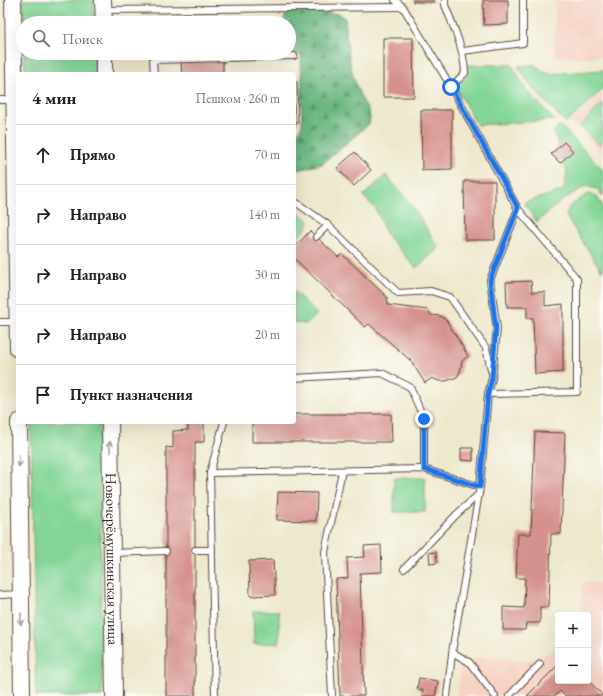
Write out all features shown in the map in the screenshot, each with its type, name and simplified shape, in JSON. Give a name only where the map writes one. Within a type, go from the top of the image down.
[{"type":"street","points":[[13,0],[7,100],[16,282]]},
{"type":"street","points":[[104,60],[104,72]]},
{"type":"street","points":[[19,424],[22,696]]},
{"type":"street","name":"Новочерёмушкинская улица","points":[[110,424],[114,696]]},
{"type":"lane","points":[[395,0],[403,7],[451,87],[518,208],[577,279],[577,392],[488,394]]},
{"type":"lane","points":[[445,0],[463,51],[465,73],[451,87]]},
{"type":"lane","points":[[463,51],[523,43],[523,0]]},
{"type":"lane","points":[[104,11],[403,7]]},
{"type":"lane","points":[[154,60],[154,72]]},
{"type":"lane","points":[[296,202],[328,225],[398,293],[431,291],[450,298],[486,348],[492,378]]},
{"type":"lane","points":[[447,696],[452,652],[480,487],[488,394],[492,378],[496,329],[490,280],[518,208]]},
{"type":"lane","points":[[316,237],[328,225]]},
{"type":"lane","points":[[0,322],[16,322]]},
{"type":"lane","points":[[296,378],[382,373],[410,387],[424,419],[424,469]]},
{"type":"lane","points":[[215,696],[210,473],[223,424]]},
{"type":"lane","points":[[210,473],[424,469],[480,487]]},
{"type":"lane","points":[[332,696],[325,552],[342,471]]},
{"type":"lane","points":[[404,569],[456,515],[479,494]]},
{"type":"lane","points":[[195,550],[212,550]]},
{"type":"lane","points":[[112,553],[166,551]]},
{"type":"lane","points":[[0,594],[21,594]]},
{"type":"lane","points":[[452,652],[469,662],[495,696]]},
{"type":"lane","points":[[509,696],[540,664]]},
{"type":"shaded area","points":[[555,0],[603,0],[603,57],[555,57]]},
{"type":"shaded area","points":[[603,93],[603,154],[570,122]]},
{"type":"shaded area","points":[[582,582],[603,583],[603,696],[457,696],[461,665],[481,657],[529,661],[555,650],[555,684],[591,684],[591,612],[581,612]]},
{"type":"green space","points":[[23,0],[94,0],[94,16],[24,16]]},
{"type":"green space","points":[[312,11],[340,14],[345,18],[353,76],[370,116],[369,124],[322,164],[296,170],[296,136],[302,125],[301,55],[296,54],[296,16],[285,16],[288,12]]},
{"type":"green space","points":[[24,60],[95,60],[95,72],[25,72]]},
{"type":"green space","points":[[467,65],[512,65],[525,88],[554,120],[477,125],[456,87],[468,75]]},
{"type":"green space","points":[[534,65],[548,74],[603,70],[603,89],[566,123],[530,85],[518,66]]},
{"type":"green space","points":[[603,103],[603,141],[599,145],[580,126]]},
{"type":"green space","points":[[560,125],[603,170],[603,197],[598,189],[585,186],[560,202],[537,222],[524,203],[564,190],[567,172],[554,132]]},
{"type":"green space","points":[[386,175],[413,207],[439,248],[416,268],[386,234],[376,209],[363,196]]},
{"type":"green space","points":[[588,194],[596,196],[603,206],[603,270],[601,270],[566,216],[569,207]]},
{"type":"green space","points":[[296,211],[309,221],[306,229],[296,239]]},
{"type":"green space","points":[[296,293],[317,314],[306,324],[296,323]]},
{"type":"green space","points":[[31,424],[99,424],[102,696],[36,696]]},
{"type":"green space","points":[[394,478],[425,478],[425,512],[394,512]]},
{"type":"green space","points":[[253,611],[279,611],[279,643],[254,644]]},
{"type":"building","points":[[413,0],[434,0],[434,2],[413,2]]},
{"type":"building","points":[[483,0],[508,0],[508,24],[484,25]]},
{"type":"building","points":[[383,38],[413,38],[414,97],[383,97]]},
{"type":"building","points":[[223,61],[223,72],[182,72],[181,62]]},
{"type":"building","points":[[296,82],[297,82],[298,123],[296,123]]},
{"type":"building","points":[[421,110],[452,110],[452,169],[422,170]]},
{"type":"building","points":[[564,142],[573,151],[560,163],[551,154]]},
{"type":"building","points":[[355,152],[371,170],[354,186],[337,168]]},
{"type":"building","points":[[464,181],[495,181],[495,240],[465,240]]},
{"type":"building","points":[[310,231],[338,257],[342,254],[387,297],[388,305],[428,310],[431,315],[441,316],[447,321],[468,356],[462,361],[460,372],[457,377],[446,381],[439,381],[432,378],[425,383],[411,361],[369,324],[365,327],[296,260],[296,246]]},
{"type":"building","points":[[531,281],[532,292],[545,292],[545,306],[563,304],[563,372],[535,374],[533,318],[527,318],[527,307],[507,307],[506,282]]},
{"type":"building","points":[[296,414],[391,414],[392,442],[252,442],[252,424],[296,424]]},
{"type":"building","points":[[188,424],[204,424],[204,442],[195,442],[195,696],[166,696],[166,447],[173,448],[173,431],[188,430]]},
{"type":"building","points":[[535,432],[565,433],[561,534],[551,534],[549,607],[540,607],[540,623],[526,623],[525,630],[503,630],[503,607],[524,608],[525,578],[516,578],[518,534],[531,534]]},
{"type":"building","points":[[461,448],[473,448],[473,461],[461,460]]},
{"type":"building","points":[[278,492],[317,493],[316,521],[277,520]]},
{"type":"building","points":[[381,545],[382,572],[360,573],[364,696],[340,696],[336,579],[348,578],[347,558],[365,557],[364,546]]},
{"type":"building","points":[[436,552],[437,563],[430,564],[429,553]]},
{"type":"building","points":[[273,560],[275,595],[250,596],[249,561]]},
{"type":"building","points":[[555,668],[555,684],[591,683],[603,696],[565,696],[560,691],[555,696],[527,696]]},
{"type":"building","points":[[419,678],[438,681],[435,696],[422,696],[423,690],[417,689]]},
{"type":"route","points":[[424,419],[424,469],[480,487],[488,394],[492,378],[496,329],[490,280],[499,253],[518,208],[451,87]]}]
